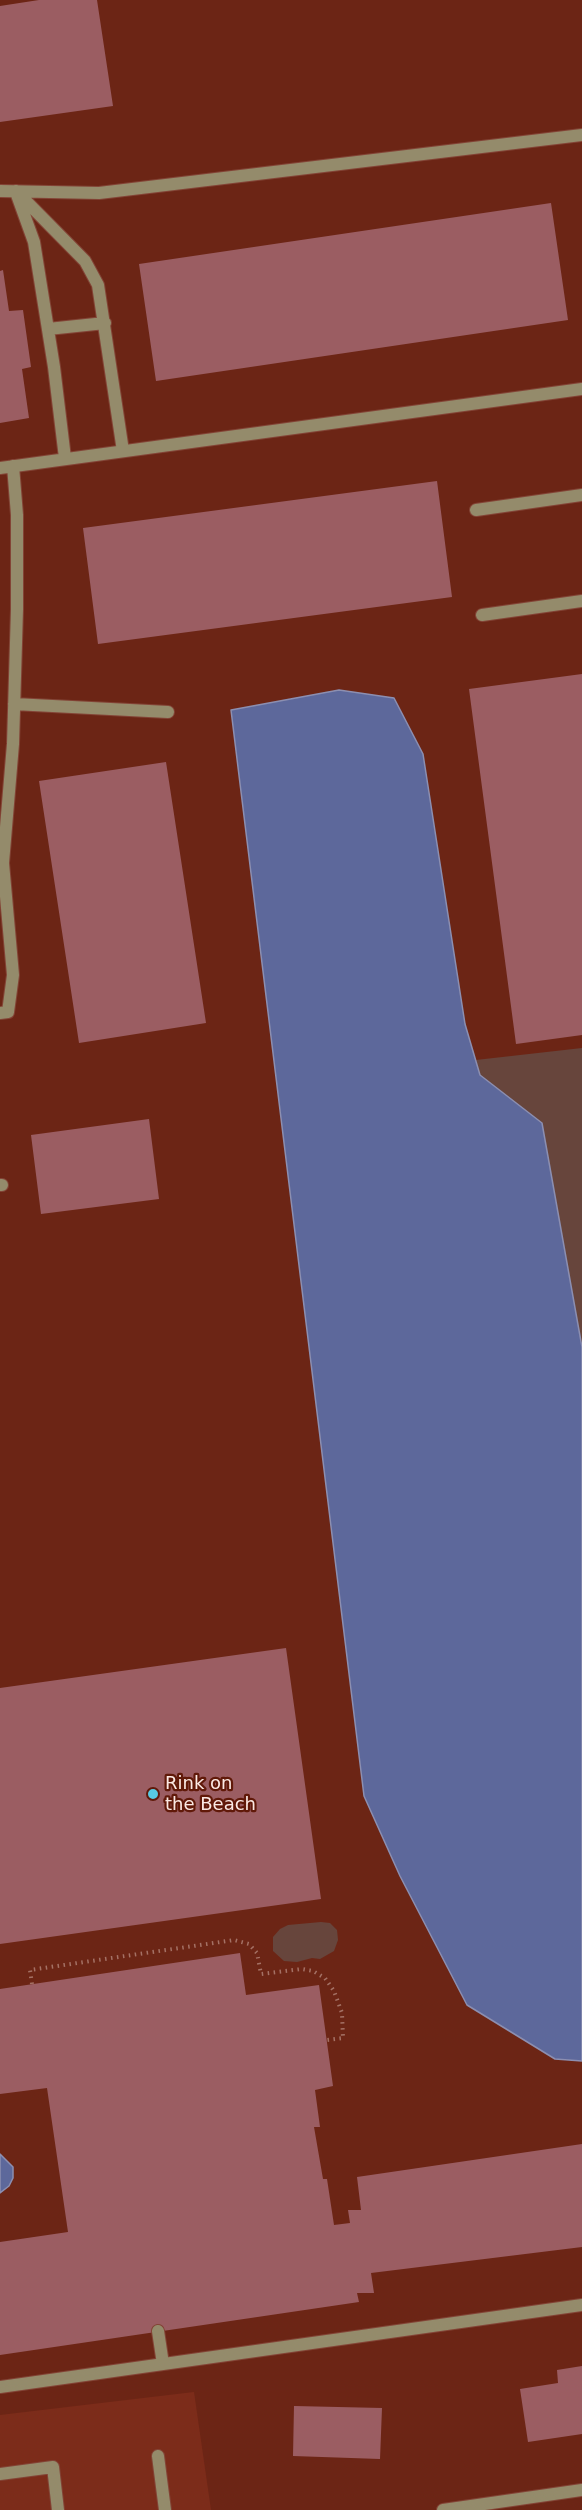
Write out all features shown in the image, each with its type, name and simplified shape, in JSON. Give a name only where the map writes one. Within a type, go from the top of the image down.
[{"type":"lane","points":[[0,191],[99,194],[582,135]]},
{"type":"lane","points":[[16,191],[86,261],[98,285],[123,451]]},
{"type":"lane","points":[[16,191],[34,243],[65,458]]},
{"type":"lane","points":[[48,329],[105,323]]},
{"type":"lane","points":[[0,1013],[8,1012],[13,975],[3,863],[14,704],[17,515],[6,467],[582,389]]},
{"type":"lane","points":[[476,510],[582,495]]},
{"type":"lane","points":[[482,615],[582,601]]},
{"type":"lane","points":[[14,704],[168,712]]},
{"type":"lane","points":[[0,2387],[582,2305]]},
{"type":"lane","points":[[158,2331],[163,2364]]},
{"type":"lane","points":[[158,2456],[165,2510]]},
{"type":"lane","points":[[0,2474],[53,2467],[58,2510]]},
{"type":"lane","points":[[443,2510],[582,2490]]},
{"type":"path","points":[[32,1984],[30,1970],[234,1940],[249,1944],[257,1953],[261,1974],[302,1969],[313,1971],[325,1978],[334,1991],[342,2013],[343,2038],[327,2040]]},
{"type":"shaded area","points":[[582,1048],[582,1347],[542,1123],[480,1075],[476,1060]]},
{"type":"shaded area","points":[[330,1923],[337,1930],[338,1940],[334,1951],[320,1959],[312,1958],[297,1962],[284,1961],[273,1951],[273,1937],[280,1929],[288,1925]]},
{"type":"shaded area","points":[[194,2392],[211,2510],[0,2510],[0,2415]]},
{"type":"water","points":[[339,690],[394,698],[423,754],[465,1024],[480,1075],[542,1123],[582,1347],[582,2061],[555,2059],[467,2005],[400,1876],[364,1796],[231,710]]},
{"type":"water","points":[[0,2154],[13,2167],[13,2178],[9,2186],[0,2193]]},
{"type":"building","points":[[39,0],[97,0],[113,106],[0,122],[0,6]]},
{"type":"building","points":[[551,203],[568,320],[156,381],[139,264]]},
{"type":"building","points":[[3,270],[9,311],[23,310],[31,367],[22,369],[29,418],[0,423],[0,271]]},
{"type":"building","points":[[437,481],[452,597],[98,644],[83,528]]},
{"type":"building","points":[[582,674],[582,1035],[516,1044],[469,689]]},
{"type":"building","points":[[166,762],[206,1023],[79,1043],[39,781]]},
{"type":"building","points":[[149,1119],[159,1199],[41,1214],[31,1135]]},
{"type":"building","name":"Rink on the Beach","points":[[286,1648],[321,1899],[0,1944],[0,1688]]},
{"type":"building","points":[[240,1953],[246,1995],[319,1985],[333,2086],[315,2090],[320,2127],[314,2127],[323,2179],[327,2179],[334,2225],[350,2223],[348,2210],[361,2210],[357,2177],[582,2144],[582,2247],[371,2273],[374,2293],[357,2293],[359,2302],[0,2355],[0,2242],[68,2232],[47,2088],[0,2094],[0,1989]]},
{"type":"building","points":[[582,2366],[582,2434],[528,2442],[520,2389],[558,2383],[557,2370]]},
{"type":"building","points":[[294,2406],[382,2408],[380,2459],[293,2456]]},
{"type":"place","name":"Rink on the Beach","points":[[153,1794]]}]
